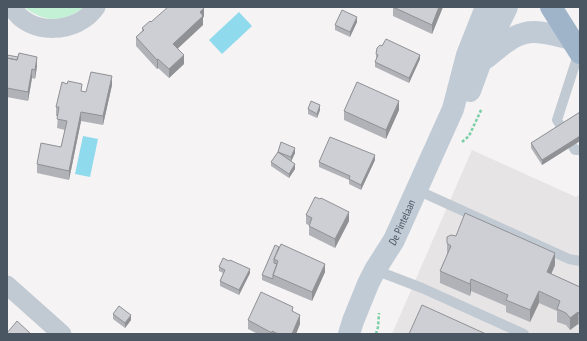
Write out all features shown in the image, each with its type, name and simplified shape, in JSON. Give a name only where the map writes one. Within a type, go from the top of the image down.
[{"type":"highway","points":[[551,7],[577,48]]},
{"type":"main road","name":"De Pintelaan","points":[[349,334],[375,270],[394,240],[453,109],[467,54],[486,7]]},
{"type":"main road","name":"De Pintelaan","points":[[453,109],[469,91],[508,7]]},
{"type":"main road","name":"De Pintelaan","points":[[482,61],[509,39],[528,32],[546,32],[577,48]]},
{"type":"street","points":[[12,7],[23,19],[38,27],[62,28],[78,23],[92,13],[96,7]]},
{"type":"street","points":[[7,285],[62,334]]},
{"type":"lane","points":[[577,48],[557,120],[575,150],[580,150]]},
{"type":"lane","points":[[417,190],[569,259],[580,261]]},
{"type":"lane","points":[[375,270],[422,288],[524,334]]},
{"type":"path","points":[[371,334],[378,327]]},
{"type":"shaded area","points":[[472,150],[576,197],[580,194],[580,334],[392,334]]},
{"type":"green space","points":[[24,7],[84,7],[66,17],[54,19],[42,17]]},
{"type":"water","points":[[239,12],[252,26],[222,54],[209,40]]},
{"type":"water","points":[[83,136],[98,139],[90,177],[75,174]]},
{"type":"building","points":[[168,7],[204,7],[200,12],[203,16],[173,44],[184,55],[169,69],[158,59],[157,60],[136,37],[144,30],[142,28]]},
{"type":"building","points":[[393,7],[439,7],[432,25]]},
{"type":"building","points":[[342,10],[357,17],[350,32],[335,25]]},
{"type":"building","points":[[386,39],[420,55],[409,78],[375,62],[378,55],[376,54],[377,48],[380,45],[382,46]]},
{"type":"building","points":[[19,53],[37,57],[35,70],[32,69],[28,92],[7,88],[7,58],[17,60]]},
{"type":"building","points":[[7,55],[18,57],[17,60],[7,58]]},
{"type":"building","points":[[91,72],[112,76],[103,116],[81,112],[69,171],[37,164],[41,143],[61,147],[67,121],[57,119],[59,107],[56,107],[62,82],[67,84],[68,81],[82,84],[81,91],[86,92]]},
{"type":"building","points":[[357,82],[399,101],[386,130],[344,111]]},
{"type":"building","points":[[311,101],[320,105],[317,114],[308,109]]},
{"type":"building","points":[[580,112],[580,136],[542,160],[531,143]]},
{"type":"building","points":[[330,137],[375,155],[361,185],[349,179],[350,176],[319,162]]},
{"type":"building","points":[[281,142],[295,148],[291,157],[278,152]]},
{"type":"building","points":[[278,152],[295,164],[289,174],[271,162]]},
{"type":"building","points":[[315,197],[321,198],[349,212],[335,239],[309,226],[312,218],[306,215]]},
{"type":"building","points":[[465,213],[555,253],[547,272],[580,287],[580,315],[578,312],[570,318],[566,313],[557,309],[560,301],[539,291],[530,310],[506,300],[508,295],[471,279],[470,284],[440,271],[451,246],[447,243],[447,237],[451,235],[456,236]]},
{"type":"building","points":[[281,244],[325,264],[312,292],[273,275],[278,261],[274,259]]},
{"type":"building","points":[[275,245],[279,247],[274,259],[274,263],[277,264],[273,279],[262,275]]},
{"type":"building","points":[[223,258],[250,269],[239,290],[220,281],[225,270],[219,267]]},
{"type":"building","points":[[261,292],[293,307],[292,311],[300,315],[292,334],[278,334],[272,331],[272,333],[248,320]]},
{"type":"building","points":[[422,305],[486,334],[409,334]]},
{"type":"building","points":[[119,306],[131,315],[125,323],[113,314]]},
{"type":"building","points":[[17,321],[31,334],[7,334]]}]
